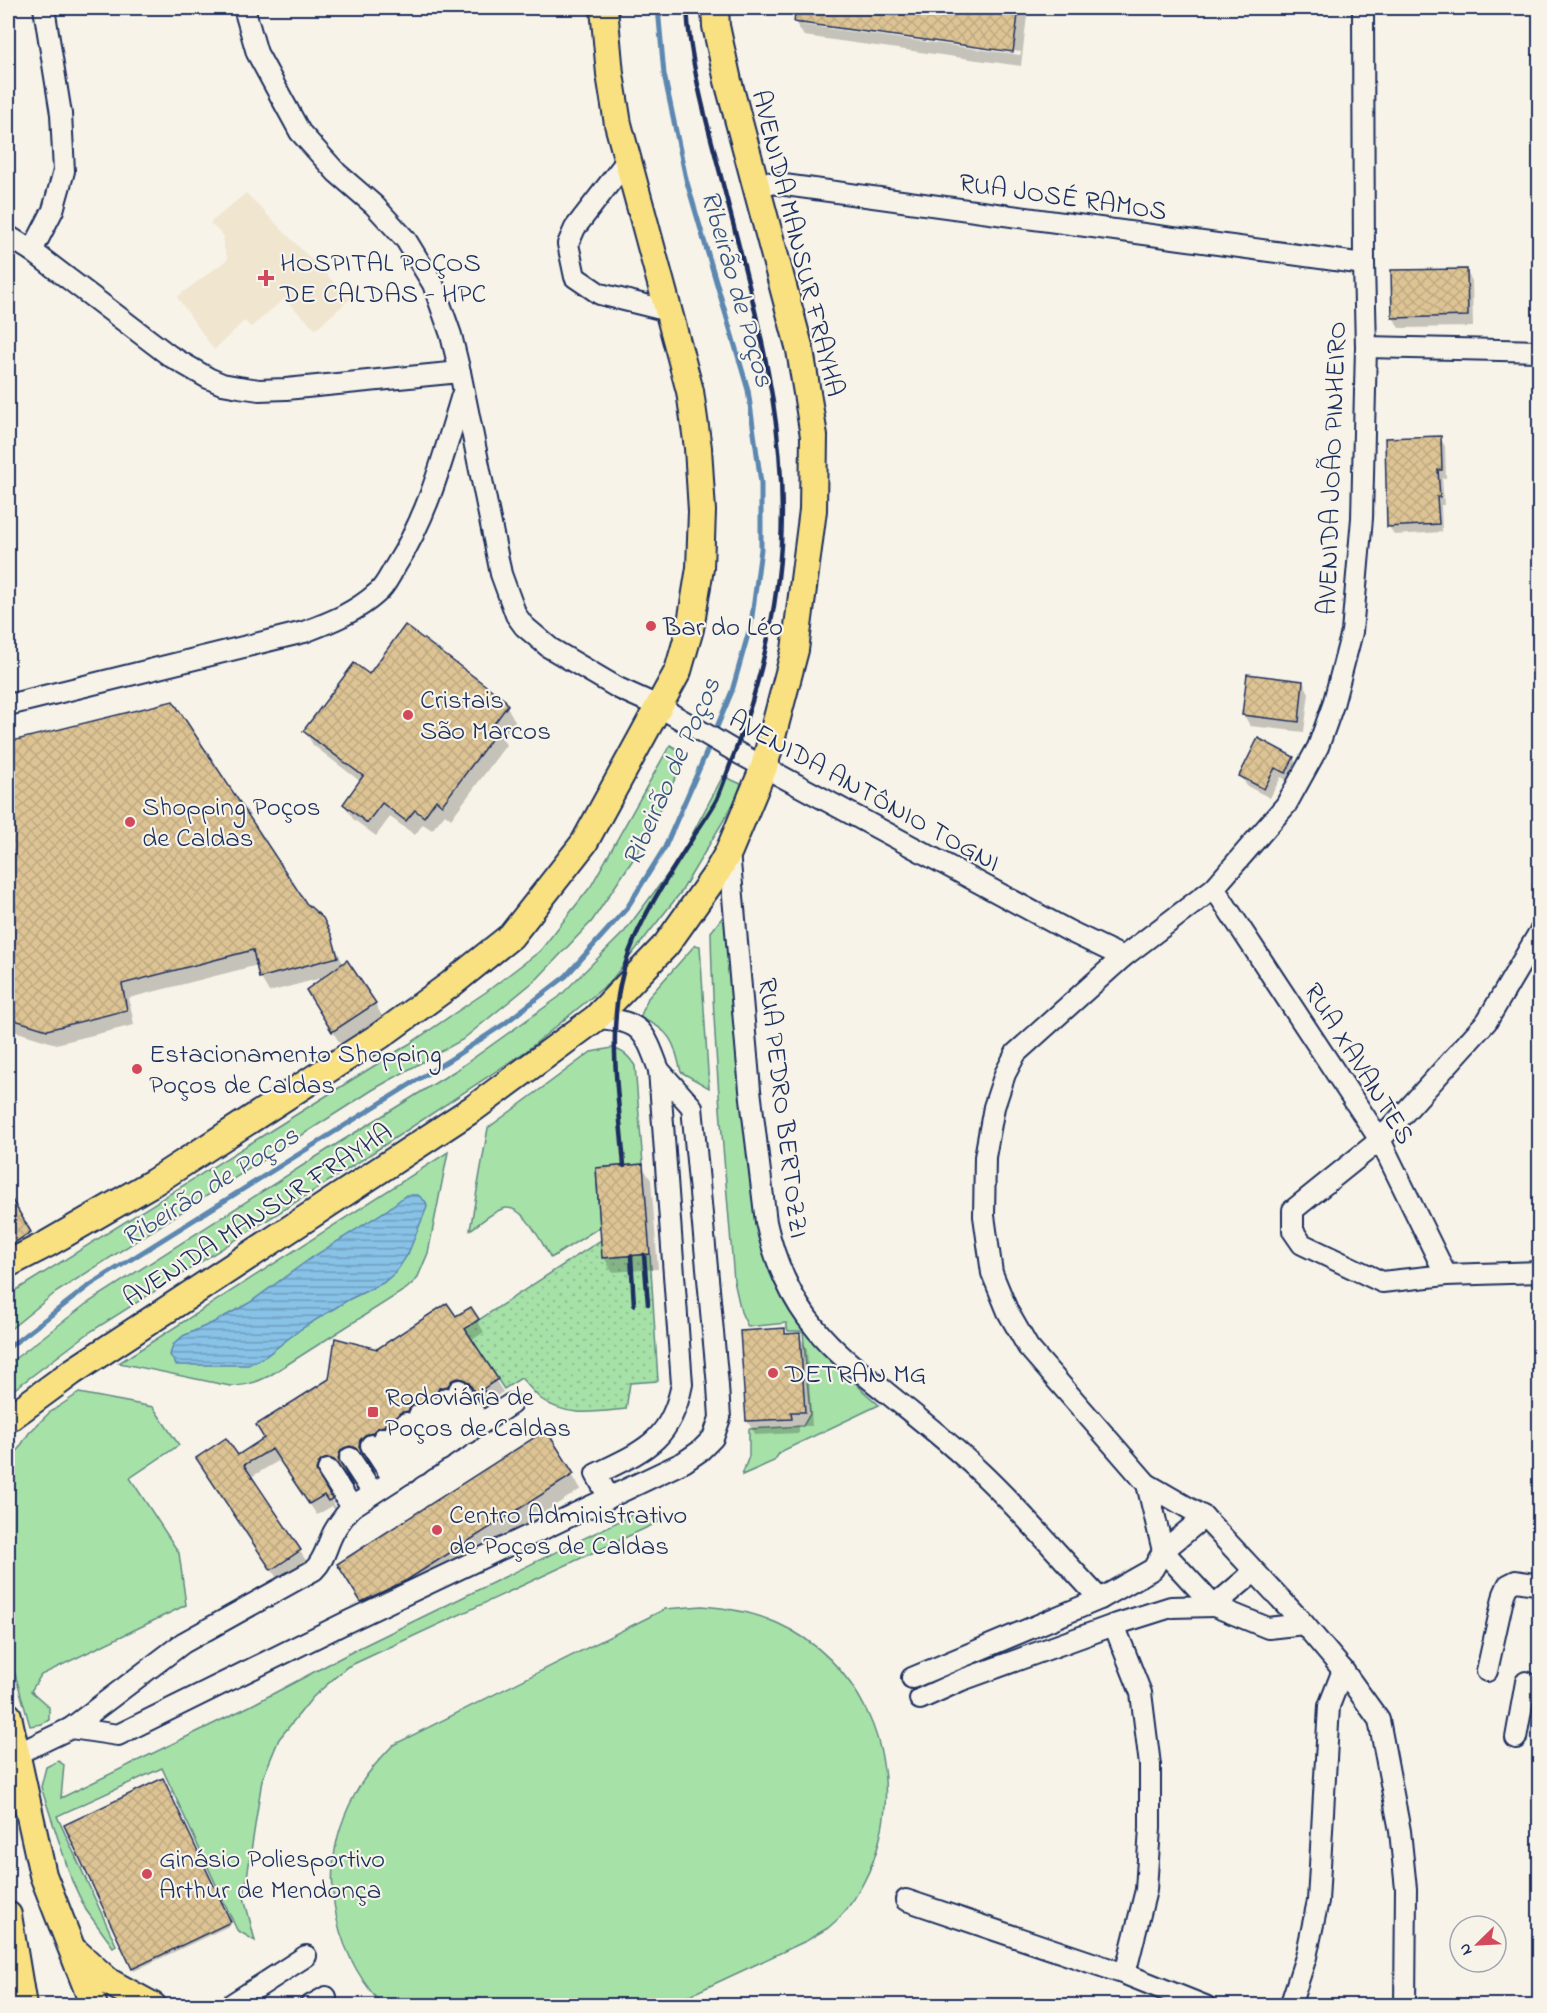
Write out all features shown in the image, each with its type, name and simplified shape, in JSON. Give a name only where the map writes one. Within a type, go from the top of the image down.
[{"type":"main road","points":[[8,1264],[154,1182],[381,1035],[451,984],[511,936],[584,843],[678,671],[690,629],[700,568],[702,511],[698,448],[690,391],[618,124],[610,74],[604,8]]},
{"type":"main road","name":"AVENIDA MANSUR FRAYHA","points":[[8,1419],[82,1365],[474,1108],[596,1018],[666,945],[729,851],[764,767],[795,650],[813,510],[814,436],[800,350],[728,81],[716,26],[715,8]]},
{"type":"main road","points":[[8,1716],[43,1875],[94,2006]]},
{"type":"main road","points":[[8,1915],[23,2006]]},
{"type":"main road","points":[[70,1946],[109,1982],[153,2006]]},
{"type":"street","points":[[32,251],[53,210],[64,171],[61,114],[44,8]]},
{"type":"street","name":"AVENIDA ANTÔNIO TOGNI","points":[[244,8],[258,53],[300,132],[337,173],[374,205],[406,240],[433,284],[451,335],[501,574],[516,615],[524,626],[550,648],[618,688],[658,706],[738,753],[1069,931],[1123,957]]},
{"type":"street","name":"AVENIDA JOÃO PINHEIRO","points":[[1363,8],[1366,347],[1362,518],[1352,632],[1334,705],[1318,747],[1286,805],[1214,888],[1106,971],[1016,1053],[1005,1074],[994,1107],[985,1157],[984,1216],[992,1273],[1008,1312],[1028,1347],[1147,1484],[1204,1516],[1304,1624],[1379,1720],[1400,1831],[1406,1889],[1405,2006]]},
{"type":"street","points":[[628,159],[575,228],[568,244],[576,277],[600,294],[669,311]]},
{"type":"street","name":"RUA JOSÉ RAMOS","points":[[755,181],[1364,264]]},
{"type":"street","points":[[8,236],[32,251],[170,356],[222,384],[259,390],[461,381],[441,466],[424,514],[407,549],[380,591],[358,608],[336,620],[304,632],[8,705]]},
{"type":"street","points":[[1366,347],[1539,351]]},
{"type":"street","name":"RUA PEDRO BERTOZZI","points":[[729,851],[750,1090],[766,1222],[770,1240],[786,1280],[814,1328],[826,1341],[980,1471],[1100,1599]]},
{"type":"street","name":"RUA XAVANTES","points":[[1214,888],[1380,1140],[1446,1275]]},
{"type":"street","name":"AVENIDA ANTÔNIO TOGNI","points":[[1069,931],[1106,971]]},
{"type":"street","points":[[1539,931],[1487,1021],[1380,1140],[1293,1210],[1293,1232],[1302,1244],[1382,1282],[1446,1275],[1539,1272]]},
{"type":"street","points":[[596,1018],[623,1020],[639,1030],[648,1041],[659,1070],[682,1384],[678,1404],[669,1424],[651,1445],[596,1474],[609,1498]]},
{"type":"street","points":[[71,1728],[118,1735],[346,1622],[684,1462],[713,1438],[720,1418],[692,1107],[659,1070]]},
{"type":"street","points":[[1517,1273],[1539,1285]]},
{"type":"street","points":[[17,1755],[71,1728],[183,1643],[314,1570],[322,1562],[330,1538],[340,1521],[413,1468],[511,1404]]},
{"type":"street","points":[[391,1432],[413,1468]]},
{"type":"street","points":[[391,1432],[413,1468]]},
{"type":"street","points":[[391,1432],[413,1468]]},
{"type":"street","points":[[391,1432],[413,1468]]},
{"type":"street","points":[[391,1432],[413,1468]]},
{"type":"street","points":[[391,1432],[413,1468]]},
{"type":"street","points":[[1147,1484],[1163,1551],[1214,1606]]},
{"type":"street","points":[[912,1678],[1100,1599],[1153,1569],[1163,1551],[1204,1516]]},
{"type":"street","points":[[1214,1606],[1254,1572]]},
{"type":"street","points":[[1486,1671],[1508,1585],[1516,1581],[1539,1585]]},
{"type":"street","points":[[920,1699],[962,1680],[1114,1625],[1171,1607],[1214,1606],[1268,1628],[1304,1624]]},
{"type":"street","points":[[1114,1625],[1141,1693],[1150,1765],[1150,1828],[1146,1890],[1125,1974]]},
{"type":"street","points":[[1290,2006],[1306,1957],[1318,1901],[1329,1706],[1342,1670]]},
{"type":"street","points":[[1516,1738],[1526,1682]]},
{"type":"street","points":[[906,1900],[1125,1974],[1205,2006]]},
{"type":"street","points":[[229,2006],[306,1956]]},
{"type":"shaded area","name":"HOSPITAL POÇOS DE CALDAS - HPC","points":[[246,193],[350,299],[316,329],[284,299],[251,327],[244,321],[214,350],[177,297],[228,259],[223,245],[224,236],[210,223]]},
{"type":"green space","points":[[670,745],[687,755],[638,852],[592,921],[538,978],[462,1040],[374,1089],[55,1293],[8,1331],[8,1292],[18,1289],[409,1044],[486,992],[540,951],[591,886]]},
{"type":"green space","points":[[723,776],[741,784],[734,803],[681,892],[610,982],[525,1052],[348,1169],[90,1332],[8,1394],[8,1364],[86,1304],[458,1069],[559,997],[625,931],[679,859]]},
{"type":"green space","points":[[725,914],[765,1234],[807,1331],[879,1405],[780,1452],[774,1461],[742,1475],[749,1456],[749,1429],[803,1426],[810,1414],[803,1331],[788,1331],[786,1323],[748,1327],[741,1312],[734,1281],[712,976],[711,932]]},
{"type":"green space","points":[[695,945],[700,946],[709,1088],[681,1072],[670,1038],[658,1027],[640,1018],[648,998]]},
{"type":"green space","points":[[612,1048],[625,1054],[635,1066],[643,1164],[596,1168],[600,1227],[551,1258],[531,1225],[517,1211],[510,1208],[494,1213],[470,1230],[488,1128],[591,1052]]},
{"type":"green space","points":[[448,1152],[428,1253],[417,1279],[406,1289],[269,1376],[250,1384],[230,1386],[119,1363]]},
{"type":"green space","points":[[601,1240],[603,1258],[650,1254],[658,1381],[630,1383],[626,1409],[593,1412],[571,1411],[551,1405],[541,1399],[521,1378],[504,1389],[465,1329]]},
{"type":"green space","points":[[79,1393],[153,1407],[179,1445],[130,1478],[179,1553],[186,1605],[41,1675],[31,1691],[49,1707],[49,1720],[30,1726],[8,1650],[8,1465],[29,1433],[49,1413]]},
{"type":"green space","points":[[640,1511],[661,1521],[347,1667],[313,1697],[279,1739],[262,1780],[244,1897],[255,1941],[237,1930],[162,1768],[57,1816],[116,1945],[113,1947],[86,1910],[72,1881],[41,1787],[46,1767],[58,1761],[64,1765],[61,1798],[250,1706],[361,1647]]},
{"type":"green space","points":[[702,1606],[750,1613],[777,1623],[806,1639],[830,1659],[851,1683],[866,1710],[878,1740],[884,1771],[885,1802],[881,1834],[874,1860],[862,1886],[847,1909],[828,1928],[808,1940],[669,2005],[382,2005],[364,1982],[350,1957],[340,1932],[334,1905],[332,1878],[335,1850],[342,1823],[354,1796],[372,1769],[393,1745],[665,1609]]},
{"type":"water","points":[[406,1195],[418,1195],[426,1202],[427,1207],[408,1254],[396,1272],[383,1283],[348,1300],[301,1329],[266,1356],[248,1365],[176,1365],[170,1355],[173,1345],[183,1336],[249,1303],[311,1258],[387,1210]]},
{"type":"building","points":[[796,8],[1019,8],[1013,52],[794,22]]},
{"type":"building","points":[[1467,269],[1468,316],[1392,318],[1391,270]]},
{"type":"building","points":[[1441,436],[1442,470],[1438,470],[1440,497],[1437,497],[1439,524],[1387,527],[1385,438]]},
{"type":"building","name":"Cristais São Marcos","points":[[405,625],[505,700],[508,705],[493,725],[499,729],[442,805],[436,800],[424,817],[415,810],[406,821],[382,803],[367,823],[343,804],[363,776],[303,731],[354,663],[369,674]]},
{"type":"building","points":[[1247,674],[1303,681],[1299,722],[1242,715]]},
{"type":"building","name":"Shopping Poços de Caldas","points":[[173,701],[306,903],[323,918],[332,936],[338,957],[259,978],[253,950],[122,984],[127,1010],[47,1030],[8,1018],[8,742]]},
{"type":"building","points":[[1258,738],[1294,757],[1286,773],[1275,768],[1264,789],[1239,776]]},
{"type":"building","points":[[347,960],[376,1003],[332,1032],[306,990]]},
{"type":"building","points":[[643,1164],[650,1254],[602,1258],[596,1168]]},
{"type":"building","points":[[8,1193],[31,1232],[8,1247]]},
{"type":"building","name":"Rodoviária de Poços de Caldas","points":[[447,1303],[456,1316],[471,1307],[479,1319],[465,1329],[498,1379],[483,1389],[490,1399],[482,1404],[469,1383],[458,1378],[452,1380],[448,1386],[439,1388],[435,1396],[426,1397],[408,1411],[388,1420],[384,1426],[360,1440],[359,1446],[374,1473],[356,1448],[350,1446],[340,1452],[338,1459],[353,1486],[334,1460],[328,1458],[322,1460],[316,1471],[332,1499],[328,1501],[324,1495],[309,1504],[272,1449],[244,1465],[301,1550],[271,1570],[196,1458],[226,1438],[238,1455],[264,1438],[256,1425],[329,1379],[335,1338],[377,1349]]},
{"type":"building","name":"DETRAN MG","points":[[785,1328],[785,1334],[800,1333],[805,1412],[791,1412],[792,1419],[746,1421],[740,1331]]},
{"type":"building","name":"Centro Administrativo de Poços de Caldas","points":[[546,1430],[574,1474],[407,1580],[361,1602],[337,1564]]},
{"type":"building","name":"Ginásio Poliesportivo Arthur de Mendonça","points":[[163,1778],[231,1922],[132,1969],[64,1825]]},
{"type":"waterway","name":"Ribeirão de Poços","points":[[658,8],[664,74],[686,179],[748,390],[761,483],[761,549],[751,624],[732,691],[714,734]]},
{"type":"waterway","name":"Ribeirão de Poços","points":[[8,1348],[90,1285],[454,1057],[504,1024],[566,976],[627,908],[665,847],[711,742]]},
{"type":"railway","points":[[624,1166],[615,1029],[625,964],[650,906],[715,803],[739,742],[754,696],[770,626],[778,578],[782,526],[781,475],[768,373],[746,273],[699,91],[691,50],[687,8]]},
{"type":"railway","points":[[644,1255],[648,1304]]},
{"type":"railway","points":[[631,1256],[634,1305]]},
{"type":"place","name":"HOSPITAL POÇOS DE CALDAS - HPC","points":[[266,278]]},
{"type":"place","name":"Bar do Léo","points":[[651,626]]},
{"type":"place","name":"Cristais São Marcos","points":[[408,715]]},
{"type":"place","name":"Shopping Poços de Caldas","points":[[130,822]]},
{"type":"place","name":"Estacionamento Shopping Poços de Caldas","points":[[137,1069]]},
{"type":"place","name":"DETRAN MG","points":[[773,1373]]},
{"type":"place","name":"Rodoviária de Poços de Caldas","points":[[373,1412]]},
{"type":"place","name":"Centro Administrativo de Poços de Caldas","points":[[437,1530]]},
{"type":"place","name":"Ginásio Poliesportivo Arthur de Mendonça","points":[[147,1874]]}]
